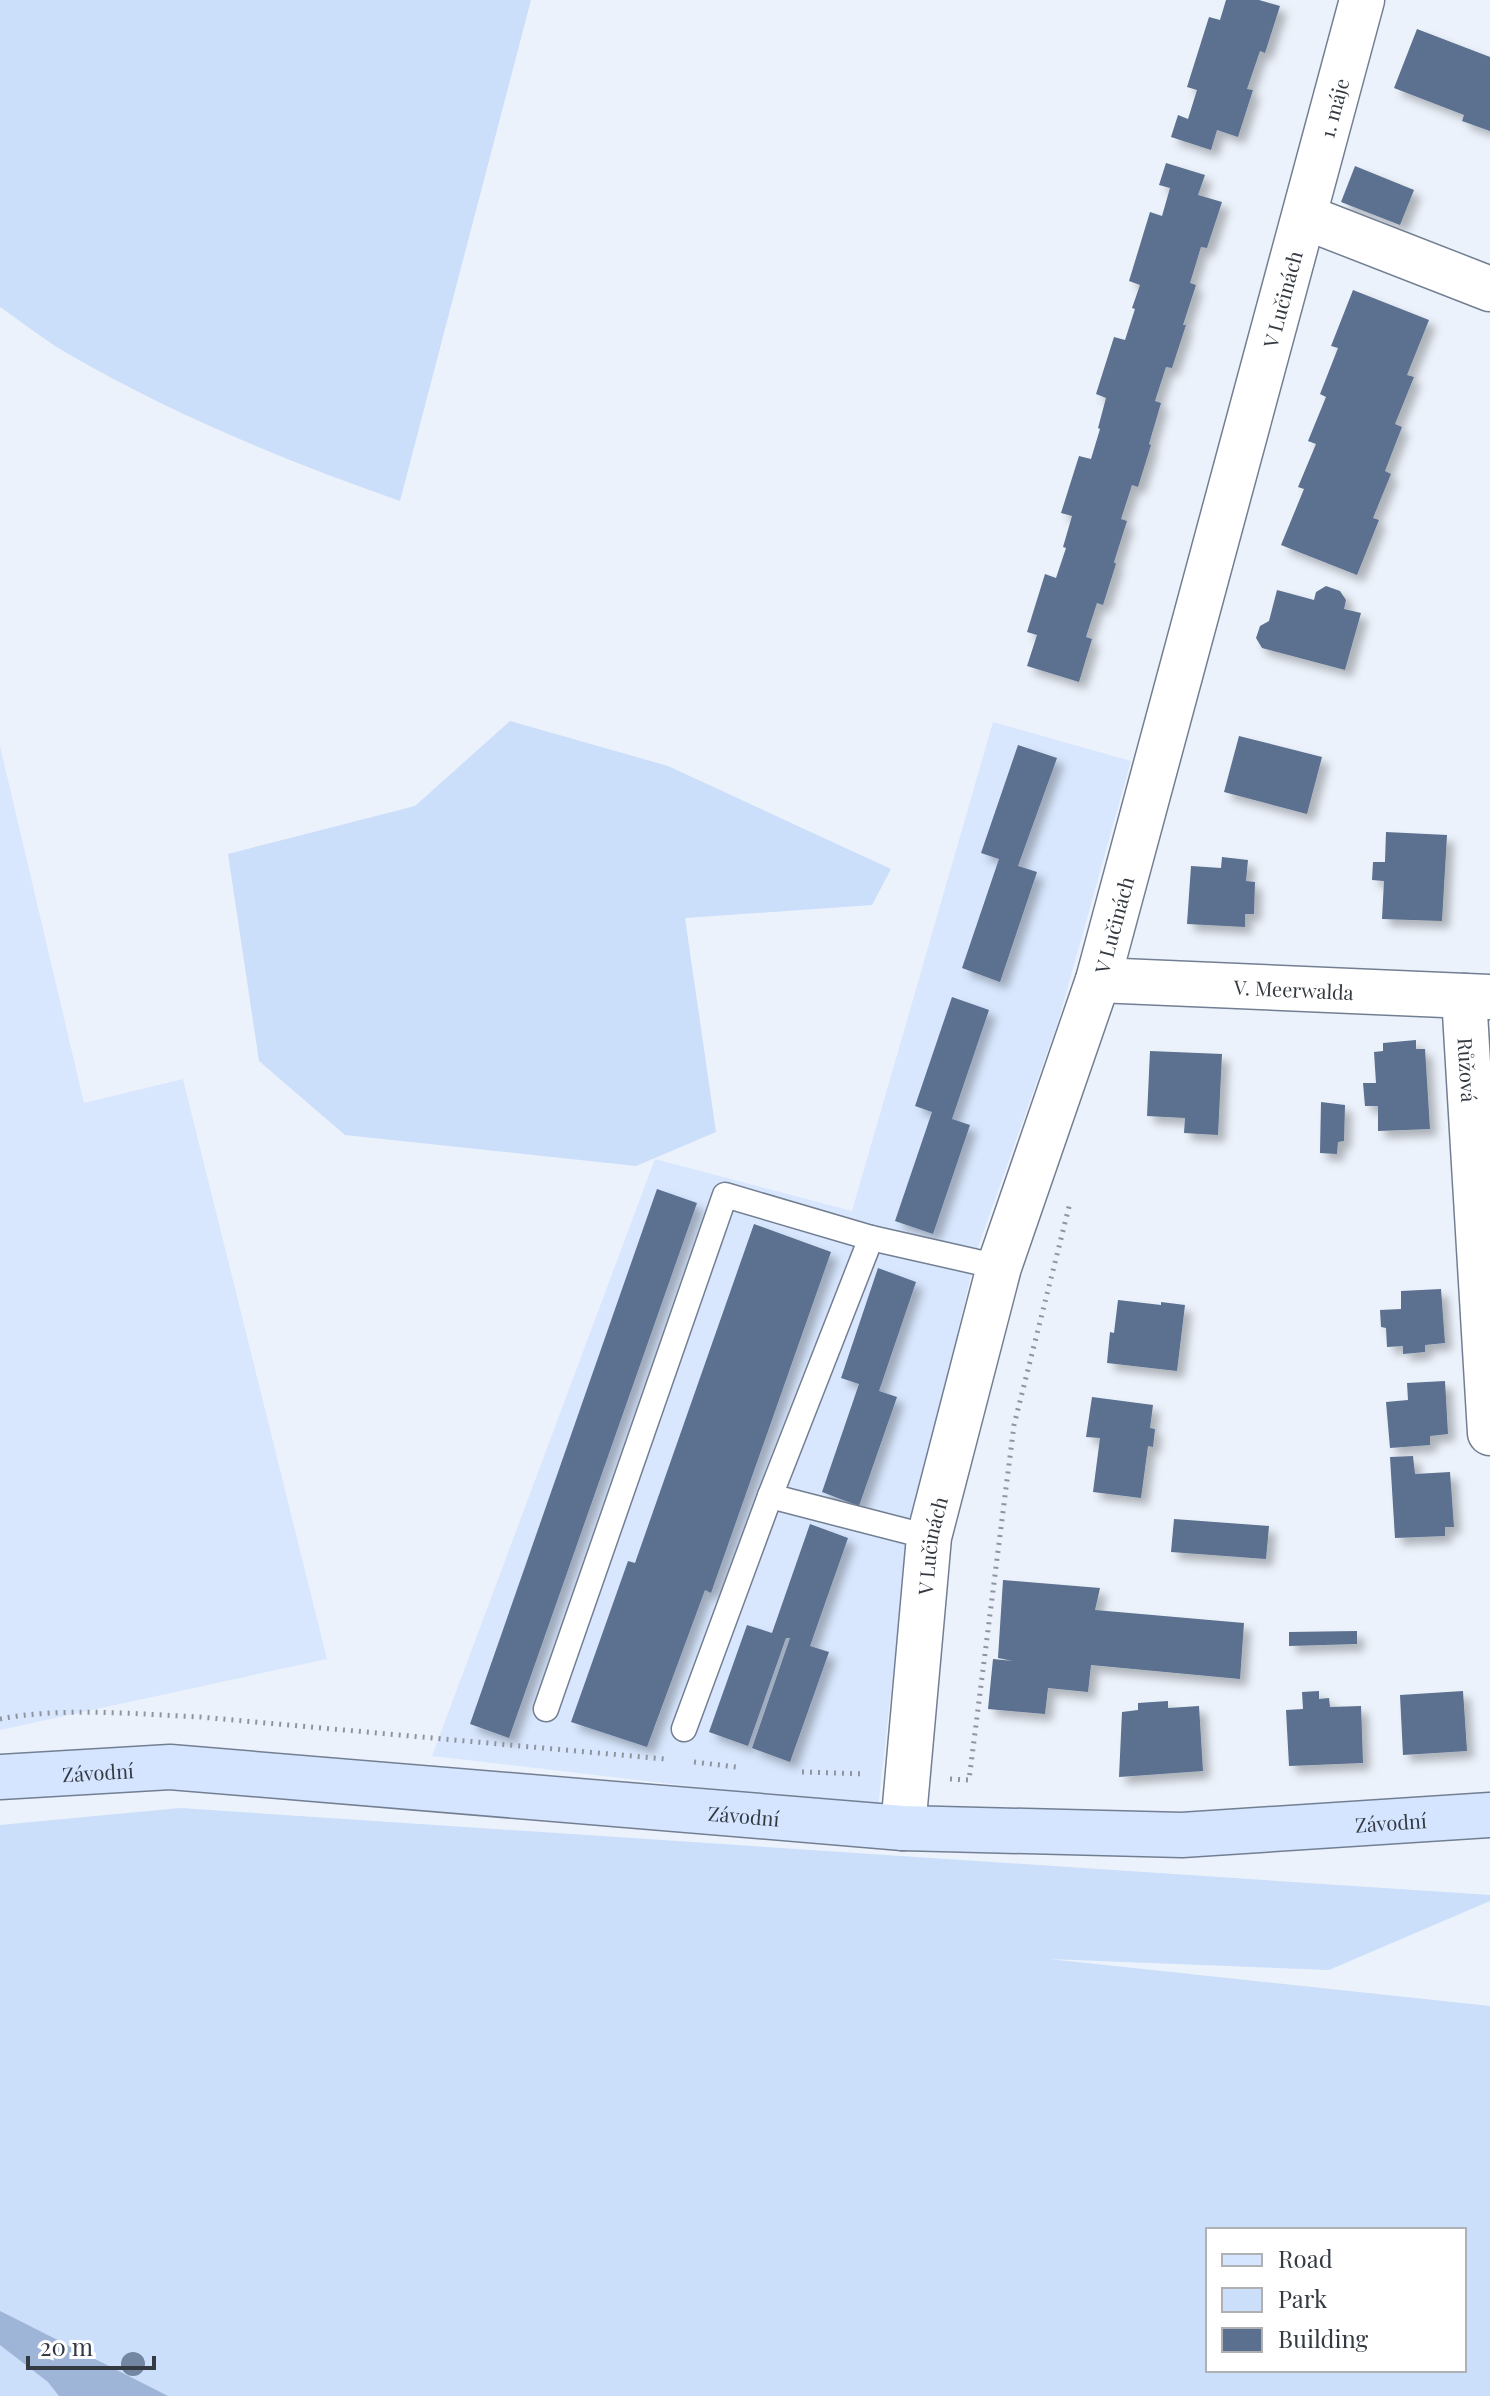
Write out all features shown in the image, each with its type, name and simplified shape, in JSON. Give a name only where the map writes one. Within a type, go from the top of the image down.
[{"type":"street","name":"1. máje","points":[[1305,217],[1362,0]]},
{"type":"street","points":[[1305,217],[1490,289]]},
{"type":"street","name":"V Lučinách","points":[[903,1828],[929,1537],[999,1267],[1098,980],[1305,217]]},
{"type":"street","name":"V. Meerwalda","points":[[1098,980],[1477,997]]},
{"type":"street","name":"Růžová","points":[[1477,997],[1490,1433]]},
{"type":"street","name":"Závodní","points":[[0,1777],[170,1767],[903,1828],[1182,1835],[1490,1815]]},
{"type":"lane","points":[[546,1709],[725,1195],[871,1238],[999,1267]]},
{"type":"lane","points":[[684,1729],[770,1496],[871,1238]]},
{"type":"lane","points":[[770,1496],[929,1537]]},
{"type":"shaded area","points":[[993,722],[1131,761],[1058,1022],[976,1253],[906,1557],[878,1808],[432,1756],[655,1159],[852,1211]]},
{"type":"shaded area","points":[[0,746],[84,1103],[183,1079],[327,1659],[0,1730]]},
{"type":"shaded area","points":[[0,2311],[168,2396],[59,2396],[48,2382],[0,2345]]},
{"type":"green space","points":[[0,0],[531,0],[400,501],[187,416],[65,352],[0,307]]},
{"type":"green space","points":[[510,721],[668,766],[891,869],[872,905],[685,918],[716,1132],[636,1166],[345,1135],[259,1061],[228,854],[415,806]]},
{"type":"green space","points":[[180,1808],[1490,1895],[1490,1901],[1329,1970],[1049,1959],[1490,2006],[1490,2396],[0,2396],[0,1825]]},
{"type":"building","points":[[1226,0],[1259,0],[1280,6],[1265,53],[1260,51],[1247,89],[1253,90],[1238,137],[1217,130],[1211,150],[1171,137],[1178,115],[1188,119],[1197,90],[1187,87],[1209,17],[1220,20]]},
{"type":"building","points":[[1417,29],[1490,57],[1490,131],[1462,121],[1464,115],[1394,88]]},
{"type":"building","points":[[1166,163],[1205,175],[1198,195],[1222,202],[1207,248],[1201,247],[1190,283],[1196,285],[1183,325],[1186,325],[1172,368],[1166,367],[1155,401],[1161,403],[1151,445],[1138,487],[1132,485],[1121,519],[1127,521],[1114,562],[1116,564],[1103,605],[1097,603],[1086,637],[1092,639],[1079,682],[1027,666],[1037,635],[1027,632],[1045,574],[1056,578],[1066,548],[1063,547],[1072,516],[1061,513],[1079,456],[1091,459],[1100,429],[1106,398],[1096,394],[1114,337],[1125,340],[1135,309],[1132,308],[1140,285],[1129,281],[1150,212],[1162,216],[1170,188],[1159,185]]},
{"type":"building","points":[[1355,166],[1414,190],[1400,225],[1341,202]]},
{"type":"building","points":[[1353,290],[1429,320],[1407,375],[1414,377],[1395,424],[1402,427],[1385,471],[1391,474],[1373,518],[1379,520],[1357,575],[1281,545],[1304,489],[1298,487],[1316,444],[1308,441],[1326,397],[1320,394],[1338,348],[1331,346]]},
{"type":"building","points":[[1326,586],[1340,591],[1346,600],[1344,609],[1361,613],[1345,670],[1262,648],[1256,638],[1260,626],[1269,621],[1277,590],[1314,600],[1316,592]]},
{"type":"building","points":[[1239,736],[1322,757],[1307,814],[1224,792]]},
{"type":"building","points":[[1018,745],[1057,758],[1018,866],[1037,872],[1000,982],[962,968],[999,859],[981,853]]},
{"type":"building","points":[[1386,832],[1447,835],[1442,921],[1382,919],[1384,881],[1372,880],[1373,862],[1385,862]]},
{"type":"building","points":[[1222,857],[1248,860],[1246,881],[1255,882],[1254,914],[1245,914],[1245,927],[1187,924],[1191,866],[1221,868]]},
{"type":"building","points":[[952,997],[989,1010],[952,1119],[970,1125],[933,1234],[895,1221],[932,1112],[915,1106]]},
{"type":"building","points":[[1416,1040],[1416,1049],[1425,1049],[1430,1129],[1378,1131],[1378,1106],[1365,1106],[1363,1083],[1376,1083],[1374,1052],[1383,1051],[1383,1043]]},
{"type":"building","points":[[1150,1051],[1222,1054],[1218,1135],[1184,1133],[1185,1118],[1147,1116]]},
{"type":"building","points":[[1321,1102],[1345,1105],[1344,1141],[1338,1142],[1337,1154],[1320,1153]]},
{"type":"building","points":[[657,1189],[697,1203],[509,1738],[470,1724]]},
{"type":"building","points":[[754,1224],[831,1252],[711,1593],[705,1590],[647,1747],[571,1722],[628,1561],[635,1563]]},
{"type":"building","points":[[878,1268],[916,1282],[879,1391],[897,1397],[859,1506],[822,1492],[859,1384],[841,1378]]},
{"type":"building","points":[[1441,1289],[1445,1343],[1425,1345],[1425,1352],[1403,1354],[1403,1346],[1387,1347],[1386,1328],[1381,1327],[1380,1310],[1401,1309],[1401,1291]]},
{"type":"building","points":[[1118,1300],[1185,1305],[1177,1371],[1107,1363]]},
{"type":"building","points":[[1445,1381],[1448,1434],[1430,1436],[1430,1445],[1390,1448],[1386,1402],[1408,1400],[1407,1383]]},
{"type":"building","points":[[1092,1397],[1153,1405],[1150,1428],[1155,1429],[1153,1447],[1148,1446],[1141,1498],[1093,1492],[1100,1438],[1086,1437]]},
{"type":"building","points":[[1413,1456],[1415,1474],[1450,1472],[1454,1527],[1445,1527],[1445,1536],[1395,1538],[1390,1457]]},
{"type":"building","points":[[1174,1519],[1269,1526],[1266,1559],[1171,1552]]},
{"type":"building","points":[[810,1524],[848,1538],[810,1646],[829,1652],[790,1762],[752,1748],[790,1638],[786,1638],[748,1746],[709,1732],[747,1625],[772,1633]]},
{"type":"building","points":[[1003,1580],[1100,1588],[1095,1610],[1244,1623],[1240,1679],[1091,1665],[1088,1692],[1048,1688],[1045,1714],[988,1709],[993,1659],[1013,1661],[998,1658]]},
{"type":"building","points":[[1357,1631],[1357,1644],[1289,1646],[1289,1632]]},
{"type":"building","points":[[1319,1691],[1319,1699],[1329,1698],[1330,1707],[1361,1706],[1363,1763],[1289,1766],[1286,1710],[1303,1709],[1302,1692]]},
{"type":"building","points":[[1463,1691],[1467,1751],[1403,1755],[1400,1695]]},
{"type":"building","points":[[1168,1701],[1168,1708],[1199,1706],[1203,1771],[1119,1777],[1122,1712],[1138,1710],[1138,1703]]}]
